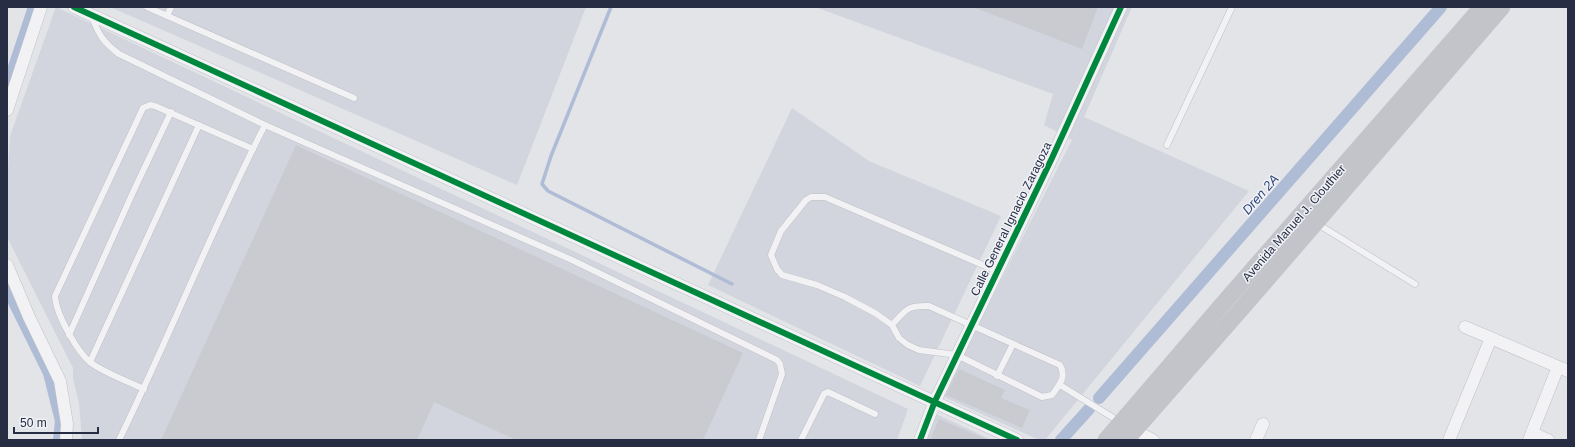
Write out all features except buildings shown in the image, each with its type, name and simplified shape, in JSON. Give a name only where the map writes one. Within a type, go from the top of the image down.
[{"type":"main road","name":"Avenida Manuel J. Clouthier","points":[[1106,440],[1127,431],[1309,218],[1482,7]]},
{"type":"main road","name":"Avenida Manuel J. Clouthier","points":[[1309,218],[1502,7]]},
{"type":"street","points":[[7,110],[41,7]]},
{"type":"street","points":[[74,7],[935,401],[1017,440]]},
{"type":"street","name":"Calle General Ignacio Zaragoza","points":[[920,440],[935,401],[1082,95],[1121,7]]},
{"type":"street","points":[[7,265],[60,381],[67,424],[66,440]]},
{"type":"street","points":[[1465,327],[1563,369],[1530,436],[1548,440]]},
{"type":"street","points":[[1449,440],[1491,338]]},
{"type":"street","points":[[1256,440],[1263,424]]},
{"type":"street","points":[[1127,431],[1153,440]]},
{"type":"lane","points":[[148,7],[354,98]]},
{"type":"lane","points":[[167,16],[171,7]]},
{"type":"lane","points":[[1167,145],[1232,7]]},
{"type":"lane","points":[[91,15],[100,37],[107,45],[119,54],[265,125],[572,260],[777,360],[780,364],[782,374],[759,440]]},
{"type":"lane","points":[[144,389],[90,362],[69,335],[55,303],[55,296],[143,108],[150,105],[155,106],[253,149]]},
{"type":"lane","points":[[69,335],[134,190],[171,112]]},
{"type":"lane","points":[[90,362],[199,125]]},
{"type":"lane","points":[[119,440],[144,389],[265,125]]},
{"type":"lane","points":[[892,325],[908,308],[915,305],[930,306],[1060,365],[1064,374],[1060,385],[1052,396],[1042,397],[957,356],[919,350],[908,345],[899,338],[892,325],[875,313],[816,285],[782,275],[776,269],[771,255],[781,231],[806,200],[825,196],[997,271]]},
{"type":"lane","points":[[1309,218],[1415,284]]},
{"type":"lane","points":[[997,376],[1013,344]]},
{"type":"lane","points":[[1060,385],[1127,431]]},
{"type":"lane","points":[[801,440],[824,394],[829,391],[875,414]]},
{"type":"shaded area","points":[[56,7],[908,409],[897,440],[82,440],[79,403],[73,378],[73,368],[7,237],[7,187],[10,136]]},
{"type":"shaded area","points":[[110,7],[586,7],[517,185]]},
{"type":"shaded area","points":[[815,7],[1132,7],[1084,117],[1249,191],[1045,440],[1039,440],[942,396],[1072,140],[1044,125],[1053,94]]},
{"type":"shaded area","points":[[792,108],[869,161],[1001,216],[920,386],[708,285]]},
{"type":"shaded area","points":[[936,414],[992,440],[926,440]]},
{"type":"waterway","points":[[7,88],[34,7]]},
{"type":"waterway","points":[[611,7],[551,156],[542,184],[548,191],[732,284]]},
{"type":"waterway","name":"Dren 2A","points":[[1099,398],[1441,7]]},
{"type":"waterway","points":[[7,288],[49,373],[61,421],[59,440]]},
{"type":"waterway","name":"Dren 2A","points":[[1061,440],[1089,409]]},
{"type":"cycle path","points":[[74,7],[1017,440]]},
{"type":"cycle path","points":[[920,440],[935,401],[1052,158],[1121,7]]}]
